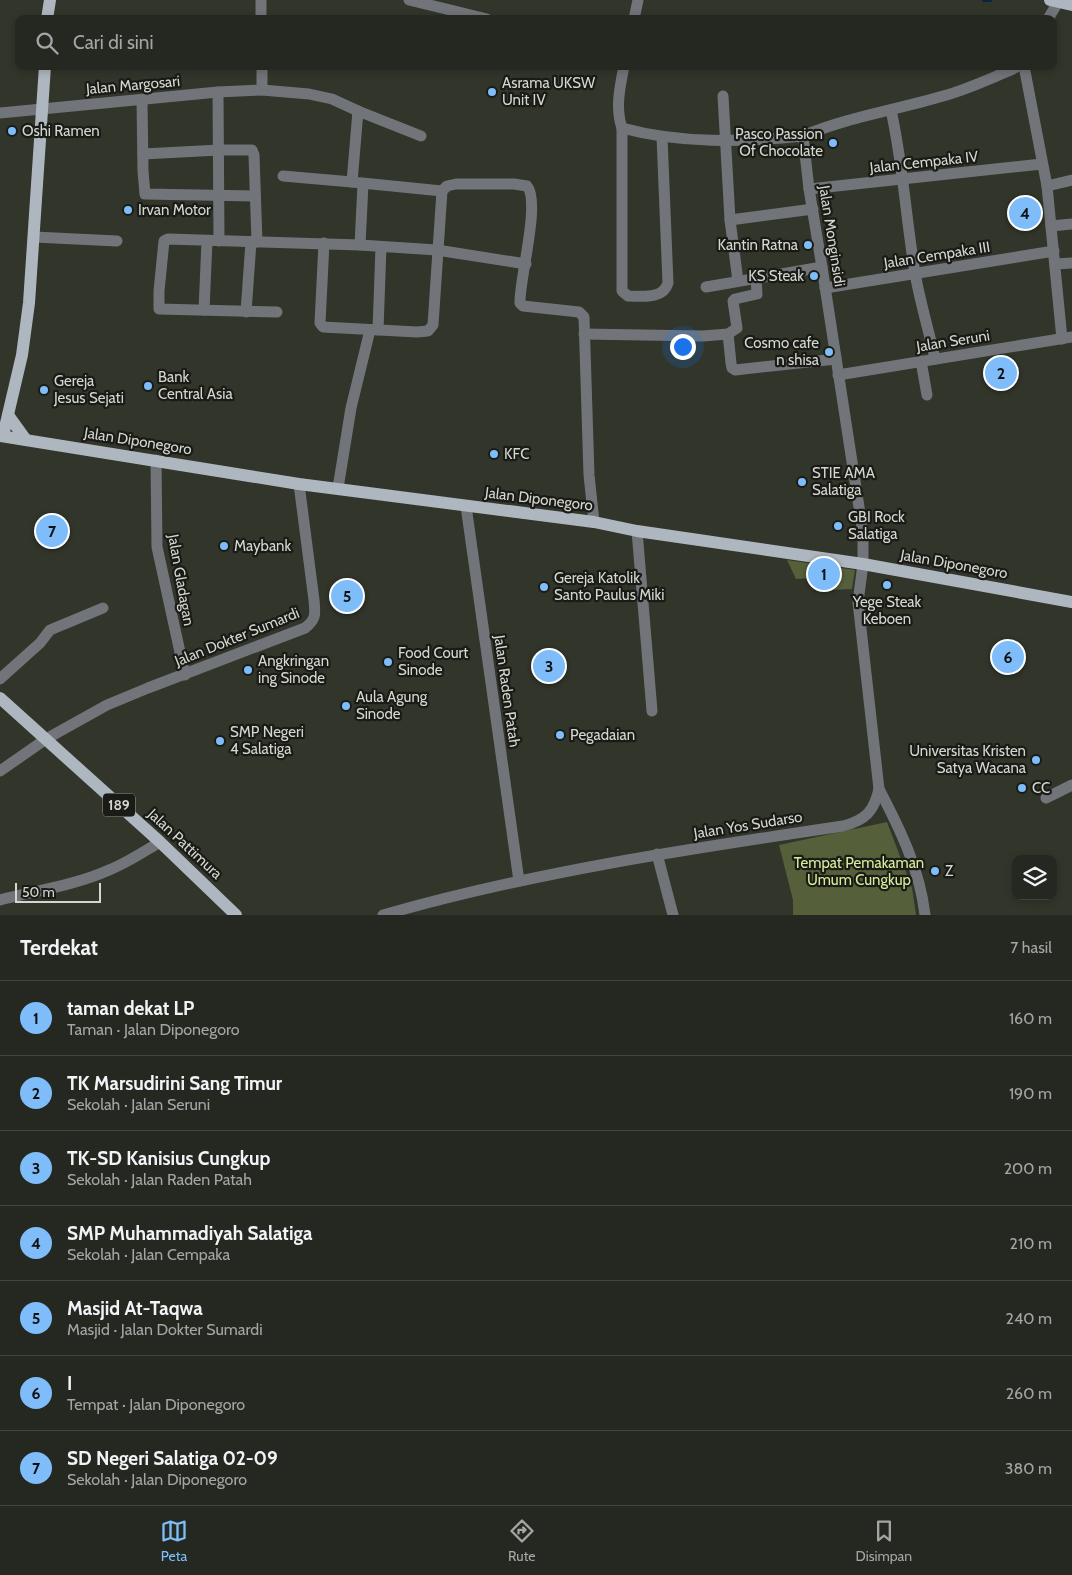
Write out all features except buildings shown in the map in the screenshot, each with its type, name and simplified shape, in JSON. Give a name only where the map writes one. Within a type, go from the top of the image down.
[{"type":"main road","points":[[48,15],[50,0]]},
{"type":"main road","points":[[1054,1],[1072,5]]},
{"type":"main road","points":[[2,436],[6,412],[22,354],[28,315],[45,70]]},
{"type":"main road","points":[[6,412],[26,440]]},
{"type":"main road","name":"Jalan Diponegoro","points":[[2,436],[299,484],[594,522],[636,531],[863,564],[1072,602]]},
{"type":"main road","name":"Jalan Pattimura","points":[[0,698],[160,842],[236,915]]},
{"type":"street","points":[[261,0],[261,15]]},
{"type":"street","points":[[409,0],[471,15]]},
{"type":"street","points":[[635,15],[638,0]]},
{"type":"street","points":[[1049,15],[1054,1]]},
{"type":"street","points":[[262,70],[262,90]]},
{"type":"street","points":[[623,70],[619,89],[618,114],[622,128],[622,291],[628,296],[659,294],[666,288],[668,283],[662,137]]},
{"type":"street","points":[[622,128],[678,139],[758,140],[803,136],[817,130],[946,96],[1009,70]]},
{"type":"street","points":[[1025,70],[1047,186],[1055,264],[1067,338]]},
{"type":"street","name":"Jalan Margosari","points":[[0,113],[218,92],[262,90],[332,98],[358,111],[421,136]]},
{"type":"street","points":[[204,310],[219,196],[218,92]]},
{"type":"street","points":[[723,96],[730,220],[738,281]]},
{"type":"street","points":[[142,100],[145,194],[255,196]]},
{"type":"street","points":[[891,110],[904,179],[915,273],[935,359]]},
{"type":"street","points":[[358,111],[357,183],[360,245]]},
{"type":"street","name":"Jalan Monginsidi","points":[[803,136],[809,189],[863,532],[863,564]]},
{"type":"street","points":[[143,154],[219,150],[251,150],[253,152],[255,196],[254,242],[246,312]]},
{"type":"street","name":"Jalan Cempaka IV","points":[[809,189],[1042,164]]},
{"type":"street","points":[[282,176],[442,191]]},
{"type":"street","points":[[1047,186],[1072,180]]},
{"type":"street","points":[[324,243],[320,325],[324,328],[425,332],[431,329],[433,325],[442,191],[447,186],[456,184],[514,184],[527,186],[531,190],[532,203],[526,264],[520,287],[521,305],[580,312],[584,317],[590,475],[594,522]]},
{"type":"street","points":[[730,220],[813,209]]},
{"type":"street","points":[[1051,226],[1072,224]]},
{"type":"street","points":[[34,237],[117,241]]},
{"type":"street","points":[[277,312],[160,310],[158,308],[164,240],[324,243],[437,250],[526,264]]},
{"type":"street","points":[[338,488],[351,408],[374,330],[381,247]]},
{"type":"street","name":"Jalan Cempaka III","points":[[825,288],[1054,252]]},
{"type":"street","points":[[1055,264],[1072,263]]},
{"type":"street","points":[[706,287],[822,267]]},
{"type":"street","points":[[584,334],[704,336],[728,334],[738,328],[733,301],[756,294],[756,278]]},
{"type":"street","points":[[728,334],[730,362],[732,368],[736,370],[836,359]]},
{"type":"street","name":"Jalan Seruni","points":[[838,375],[1067,338]]},
{"type":"street","points":[[921,361],[928,395]]},
{"type":"street","name":"Jalan Gladagan","points":[[156,460],[157,547],[184,674]]},
{"type":"street","name":"Jalan Dokter Sumardi","points":[[0,771],[46,739],[107,705],[306,628],[315,616],[299,484]]},
{"type":"street","name":"Jalan Raden Patah","points":[[466,506],[519,881]]},
{"type":"street","points":[[636,531],[652,711]]},
{"type":"street","name":"Jalan Yos Sudarso","points":[[382,915],[447,897],[519,881],[657,854],[853,823],[864,817],[876,803],[879,789],[858,602],[863,564]]},
{"type":"street","points":[[0,679],[40,643],[50,630],[103,608]]},
{"type":"street","points":[[1046,798],[1072,785]]},
{"type":"street","points":[[879,789],[896,822],[916,872],[923,898],[925,915]]},
{"type":"street","points":[[0,900],[88,878],[134,858],[160,842]]},
{"type":"street","points":[[657,854],[673,915]]},
{"type":"green space","points":[[787,560],[855,570],[852,589],[831,590],[830,577],[796,579]]},
{"type":"green space","name":"Tempat Pemakaman Umum Cungkup","points":[[887,822],[912,888],[916,915],[793,915],[793,900],[779,845]]},
{"type":"waterway","points":[[984,0],[990,0]]},
{"type":"place","name":"Asrama UKSW Unit IV","points":[[492,92]]},
{"type":"place","name":"Oshi Ramen","points":[[12,131]]},
{"type":"place","name":"Pasco Passion Of Chocolate","points":[[833,143]]},
{"type":"place","name":"Irvan Motor","points":[[128,210]]},
{"type":"place","name":"SMP Muhammadiyah Salatiga","points":[[1025,213]]},
{"type":"place","name":"Kantin Ratna","points":[[808,245]]},
{"type":"place","name":"KS Steak","points":[[814,276]]},
{"type":"place","name":"Cosmo cafe n shisa","points":[[829,352]]},
{"type":"place","name":"TK Marsudirini Sang Timur","points":[[1001,373]]},
{"type":"place","name":"Bank Central Asia","points":[[148,386]]},
{"type":"place","name":"Gereja Jesus Sejati","points":[[44,390]]},
{"type":"place","name":"KFC","points":[[494,454]]},
{"type":"place","name":"STIE AMA Salatiga","points":[[802,482]]},
{"type":"place","name":"GBI Rock Salatiga","points":[[838,526]]},
{"type":"place","name":"SD Negeri Salatiga 02-09","points":[[52,531]]},
{"type":"place","name":"Maybank","points":[[224,546]]},
{"type":"place","name":"taman dekat LP","points":[[824,574]]},
{"type":"place","name":"Yege Steak Keboen","points":[[887,585]]},
{"type":"place","name":"Gereja Katolik Santo Paulus Miki","points":[[544,587]]},
{"type":"place","name":"Masjid At-Taqwa","points":[[347,596]]},
{"type":"place","name":"I","points":[[1008,657]]},
{"type":"place","name":"Food Court Sinode","points":[[388,662]]},
{"type":"place","name":"TK-SD Kanisius Cungkup","points":[[549,666]]},
{"type":"place","name":"Angkringan ing Sinode","points":[[248,670]]},
{"type":"place","name":"Aula Agung Sinode","points":[[346,706]]},
{"type":"place","name":"Pegadaian","points":[[560,735]]},
{"type":"place","name":"SMP Negeri 4 Salatiga","points":[[220,741]]},
{"type":"place","name":"Universitas Kristen Satya Wacana","points":[[1036,760]]},
{"type":"place","name":"CC","points":[[1022,788]]},
{"type":"place","name":"Z","points":[[935,871]]}]
